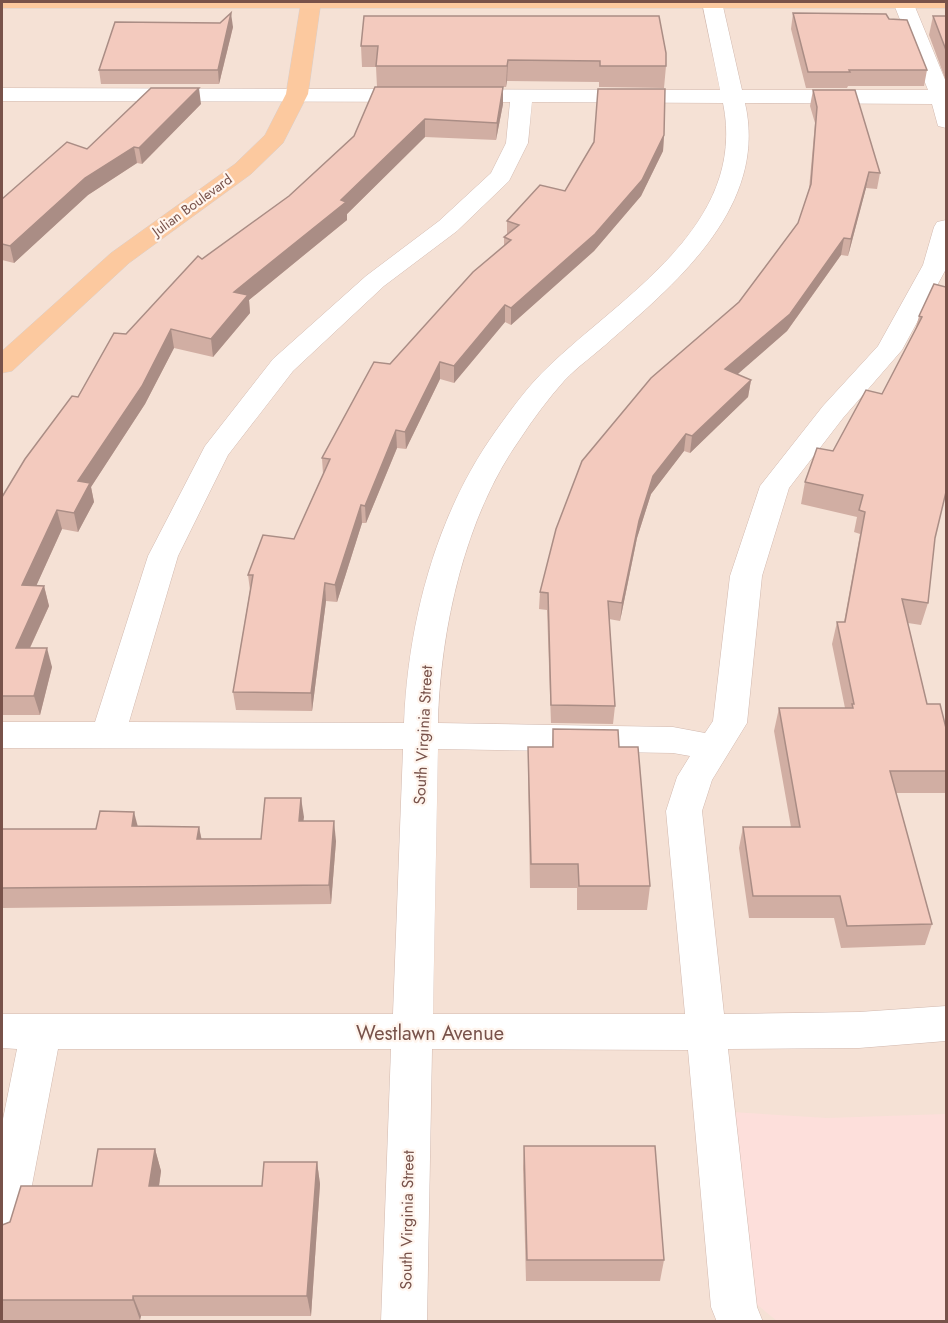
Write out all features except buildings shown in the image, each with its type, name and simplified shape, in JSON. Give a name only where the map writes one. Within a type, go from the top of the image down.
[{"type":"main road","points":[[2,2],[946,2]]},
{"type":"main road","name":"Julian Boulevard","points":[[2,365],[120,258],[243,169],[275,138],[297,94],[311,2]]},
{"type":"street","name":"South Virginia Street","points":[[404,1322],[422,687],[439,584],[474,494],[506,437],[555,375],[642,300],[683,260],[710,223],[729,184],[739,142],[732,94],[712,2]]},
{"type":"street","points":[[903,2],[942,97],[946,121]]},
{"type":"street","points":[[2,94],[732,94],[942,97]]},
{"type":"street","points":[[108,735],[163,556],[215,452],[283,365],[375,281],[448,226],[501,176],[517,143],[522,94]]},
{"type":"street","points":[[740,1322],[734,1306],[731,1284],[710,1089],[708,1032],[684,811],[695,777],[730,723],[746,576],[775,486],[833,412],[889,350],[936,265],[946,227]]},
{"type":"street","points":[[2,735],[421,736],[673,740],[696,743],[712,751]]},
{"type":"street","name":"Westlawn Avenue","points":[[21,1031],[708,1032],[859,1030],[946,1024]]},
{"type":"street","points":[[2,1227],[21,1031]]},
{"type":"shaded area","points":[[2,2],[946,2],[946,1321],[2,1321]]},
{"type":"shaded area","points":[[732,1112],[827,1118],[946,1114],[946,1321],[777,1321],[755,1303]]}]
